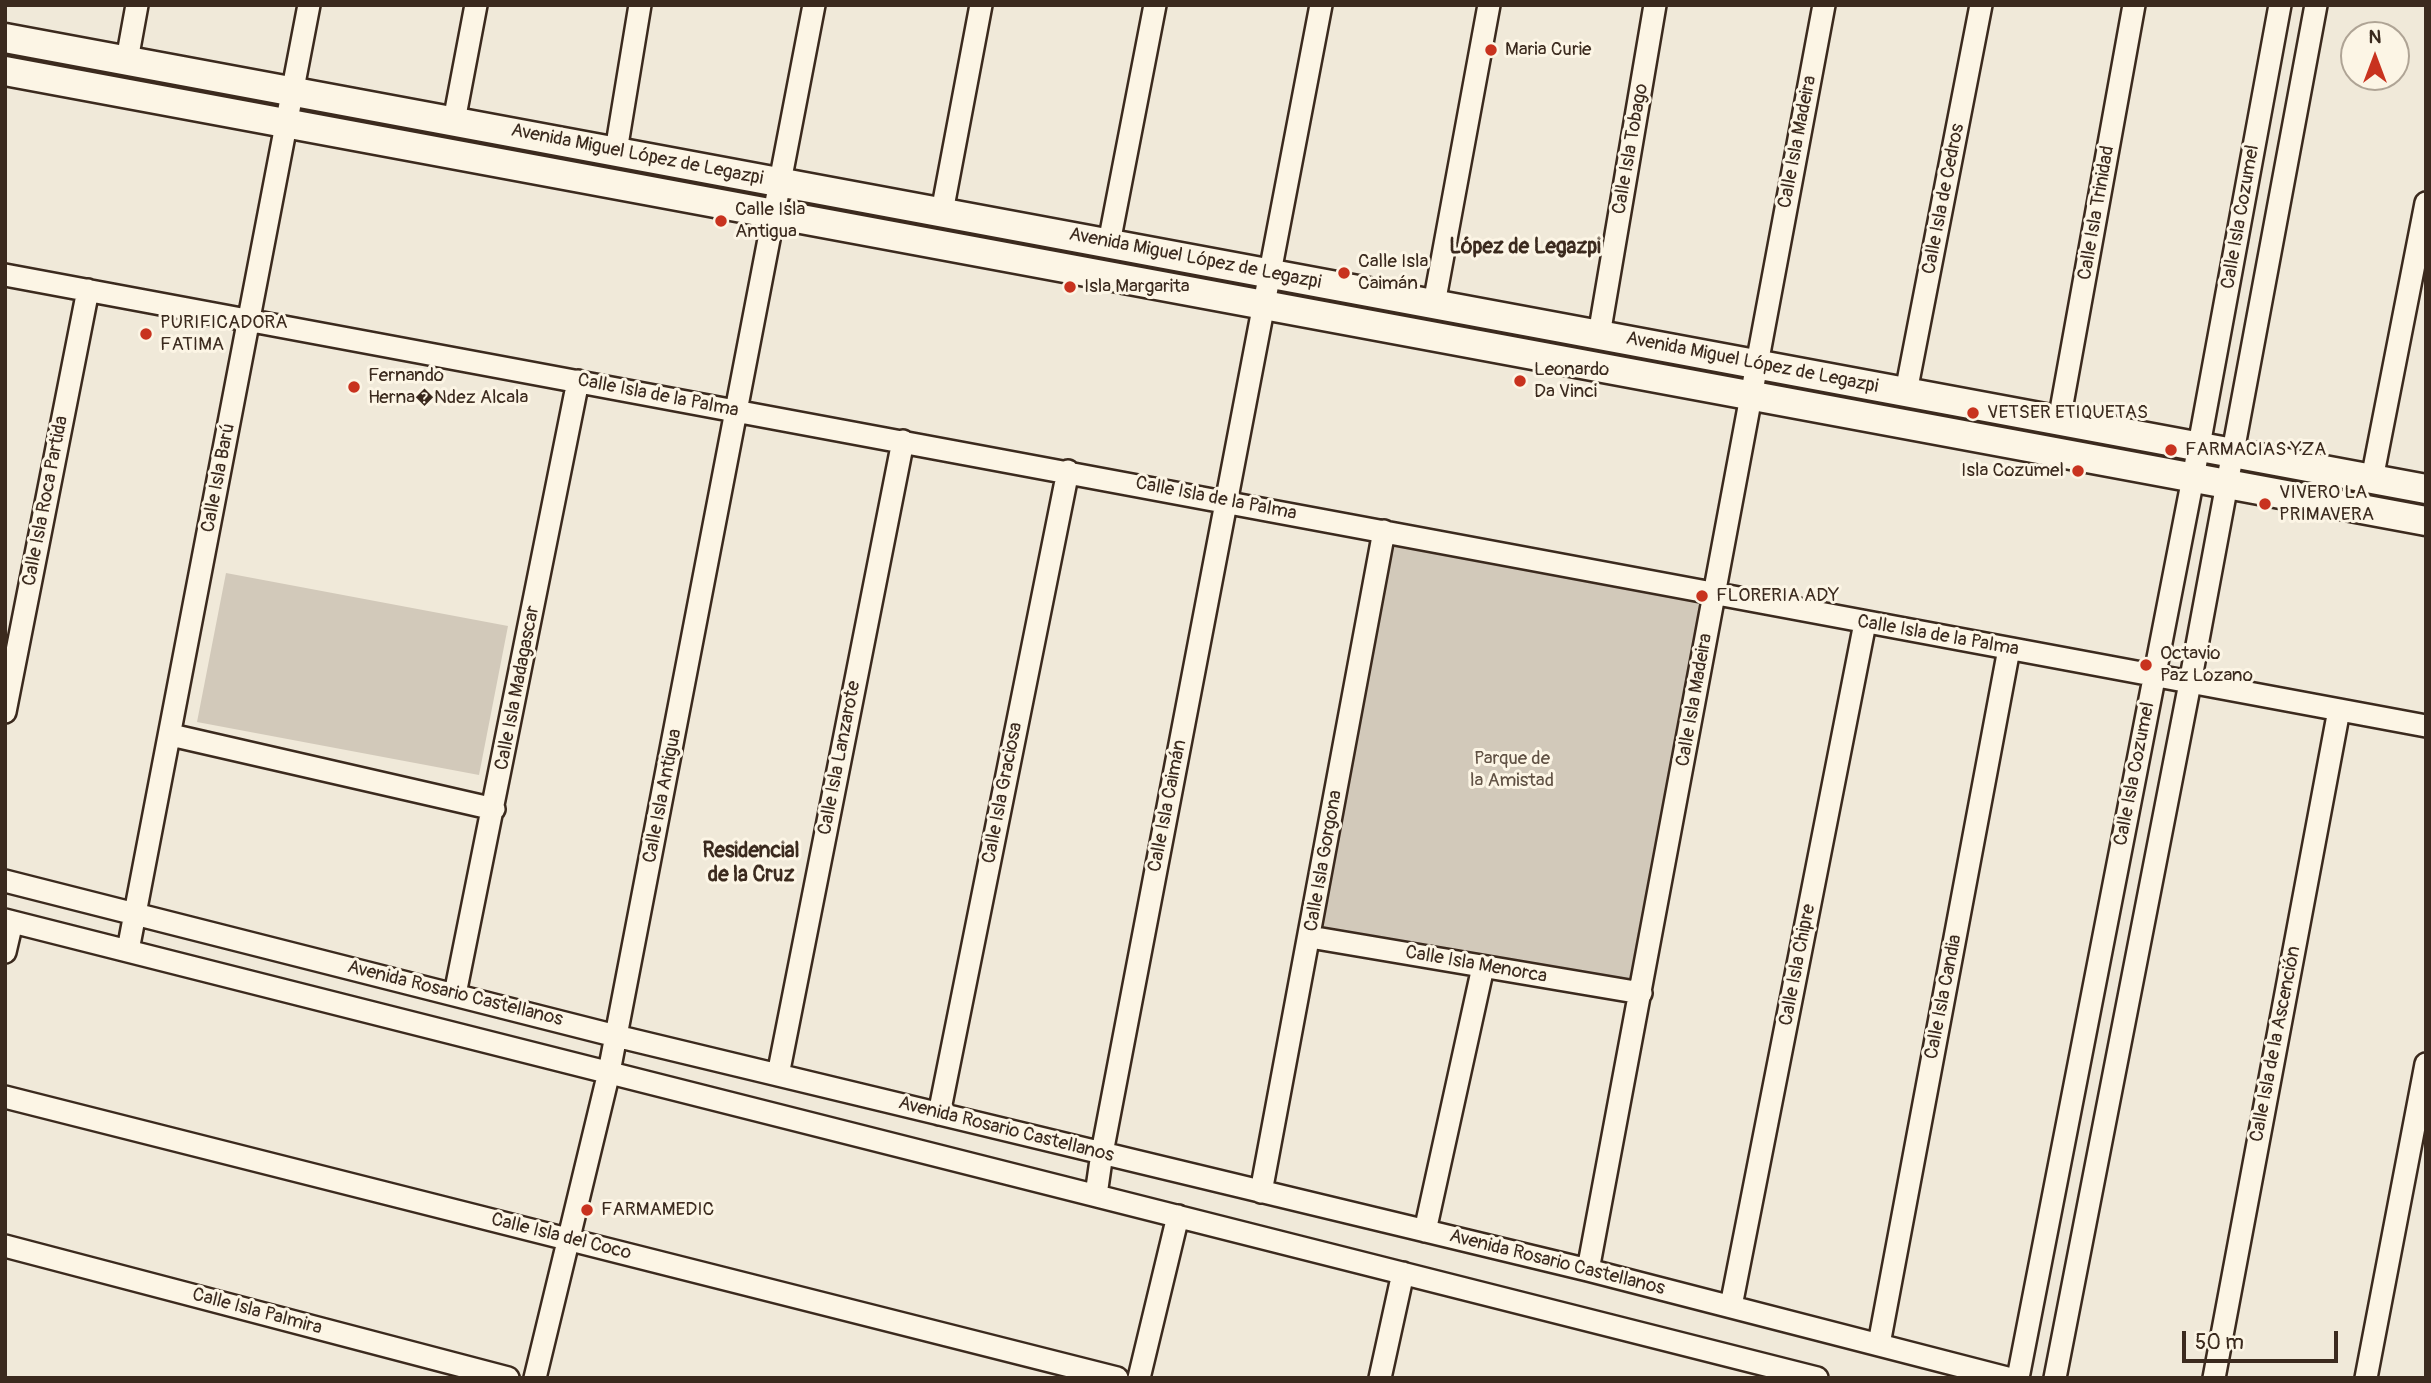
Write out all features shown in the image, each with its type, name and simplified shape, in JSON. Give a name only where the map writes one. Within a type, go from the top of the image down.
[{"type":"main road","name":"Avenida Miguel López de Legazpi","points":[[5,38],[2426,489]]},
{"type":"main road","name":"Avenida Miguel López de Legazpi","points":[[5,71],[2426,521]]},
{"type":"street","points":[[127,60],[136,5]]},
{"type":"street","name":"Calle Isla Barú","points":[[128,950],[133,911],[171,735],[309,5]]},
{"type":"street","points":[[454,121],[476,5]]},
{"type":"street","points":[[617,152],[640,5]]},
{"type":"street","name":"Calle Isla Antigua","points":[[535,1378],[609,1072],[814,5]]},
{"type":"street","points":[[942,212],[981,5]]},
{"type":"street","points":[[1109,243],[1155,5]]},
{"type":"street","name":"Calle Isla Caimán","points":[[1096,1195],[1321,5]]},
{"type":"street","points":[[1434,304],[1489,5]]},
{"type":"street","name":"Calle Isla Tobago","points":[[1599,335],[1655,5]]},
{"type":"street","name":"Calle Isla Madeira","points":[[1588,1270],[1642,993],[1824,5]]},
{"type":"street","name":"Calle Isla de Cedros","points":[[1906,392],[1981,5]]},
{"type":"street","name":"Calle Isla Trinidad","points":[[2059,421],[2134,5]]},
{"type":"street","name":"Calle Isla Cozumel","points":[[2018,1378],[2199,447],[2280,5]]},
{"type":"street","name":"Calle Isla Cozumel","points":[[2055,1378],[2190,683],[2316,5]]},
{"type":"street","points":[[2372,479],[2426,203]]},
{"type":"street","name":"Calle Isla de la Palma","points":[[5,275],[1227,500],[1865,623],[2426,726]]},
{"type":"street","name":"Calle Isla Roca Partida","points":[[5,712],[88,290]]},
{"type":"street","name":"Calle Isla Madagascar","points":[[455,994],[495,809],[578,381]]},
{"type":"street","name":"Calle Isla Lanzarote","points":[[778,1075],[903,441]]},
{"type":"street","name":"Calle Isla Graciosa","points":[[939,1114],[1068,471]]},
{"type":"street","name":"Calle Isla Gorgona","points":[[1261,1192],[1384,531]]},
{"type":"street","name":"Calle Isla Chipre","points":[[1731,1307],[1865,623]]},
{"type":"street","name":"Calle Isla Candia","points":[[1879,1344],[2009,649]]},
{"type":"street","name":"Calle Isla de la Ascención","points":[[2214,1378],[2339,710]]},
{"type":"street","points":[[171,735],[495,809]]},
{"type":"street","name":"Avenida Rosario Castellanos","points":[[5,881],[133,911],[616,1036],[1588,1270],[2007,1378]]},
{"type":"street","points":[[5,952],[9,921]]},
{"type":"street","name":"Avenida Rosario Castellanos","points":[[9,921],[1818,1378]]},
{"type":"street","name":"Calle Isla Menorca","points":[[1310,937],[1642,993]]},
{"type":"street","points":[[1425,1231],[1483,967]]},
{"type":"street","points":[[2366,1378],[2426,1065]]},
{"type":"street","name":"Calle Isla del Coco","points":[[5,1097],[1116,1378]]},
{"type":"street","points":[[1139,1378],[1178,1216]]},
{"type":"street","name":"Calle Isla Palmira","points":[[5,1246],[508,1378]]},
{"type":"street","points":[[1380,1378],[1403,1273]]},
{"type":"green space","name":"Parque de la Amistad","points":[[1390,539],[1707,599],[1636,985],[1319,932]]},
{"type":"green space","points":[[226,573],[508,626],[479,775],[197,722]]},
{"type":"place","name":"Maria Curie","points":[[1491,50]]},
{"type":"place","name":"Calle Isla Antigua","points":[[721,221]]},
{"type":"place","name":"Calle Isla Caimán","points":[[1344,273]]},
{"type":"place","name":"Isla Margarita","points":[[1070,287]]},
{"type":"place","name":"PURIFICADORA FATIMA","points":[[146,334]]},
{"type":"place","name":"Leonardo Da Vinci","points":[[1520,381]]},
{"type":"place","name":"Fernando Herna�Ndez Alcala","points":[[354,387]]},
{"type":"place","name":"VETSER ETIQUETAS","points":[[1973,413]]},
{"type":"place","name":"FARMACIAS YZA","points":[[2171,450]]},
{"type":"place","name":"Isla Cozumel","points":[[2078,471]]},
{"type":"place","name":"VIVERO LA PRIMAVERA","points":[[2265,504]]},
{"type":"place","name":"FLORERIA ADY","points":[[1702,596]]},
{"type":"place","name":"Octavio Paz Lozano","points":[[2146,665]]},
{"type":"place","name":"FARMAMEDIC","points":[[587,1210]]},
{"type":"district","name":"López de Legazpi","points":[[1525,248]]},
{"type":"district","name":"Residencial de la Cruz","points":[[751,864]]}]
